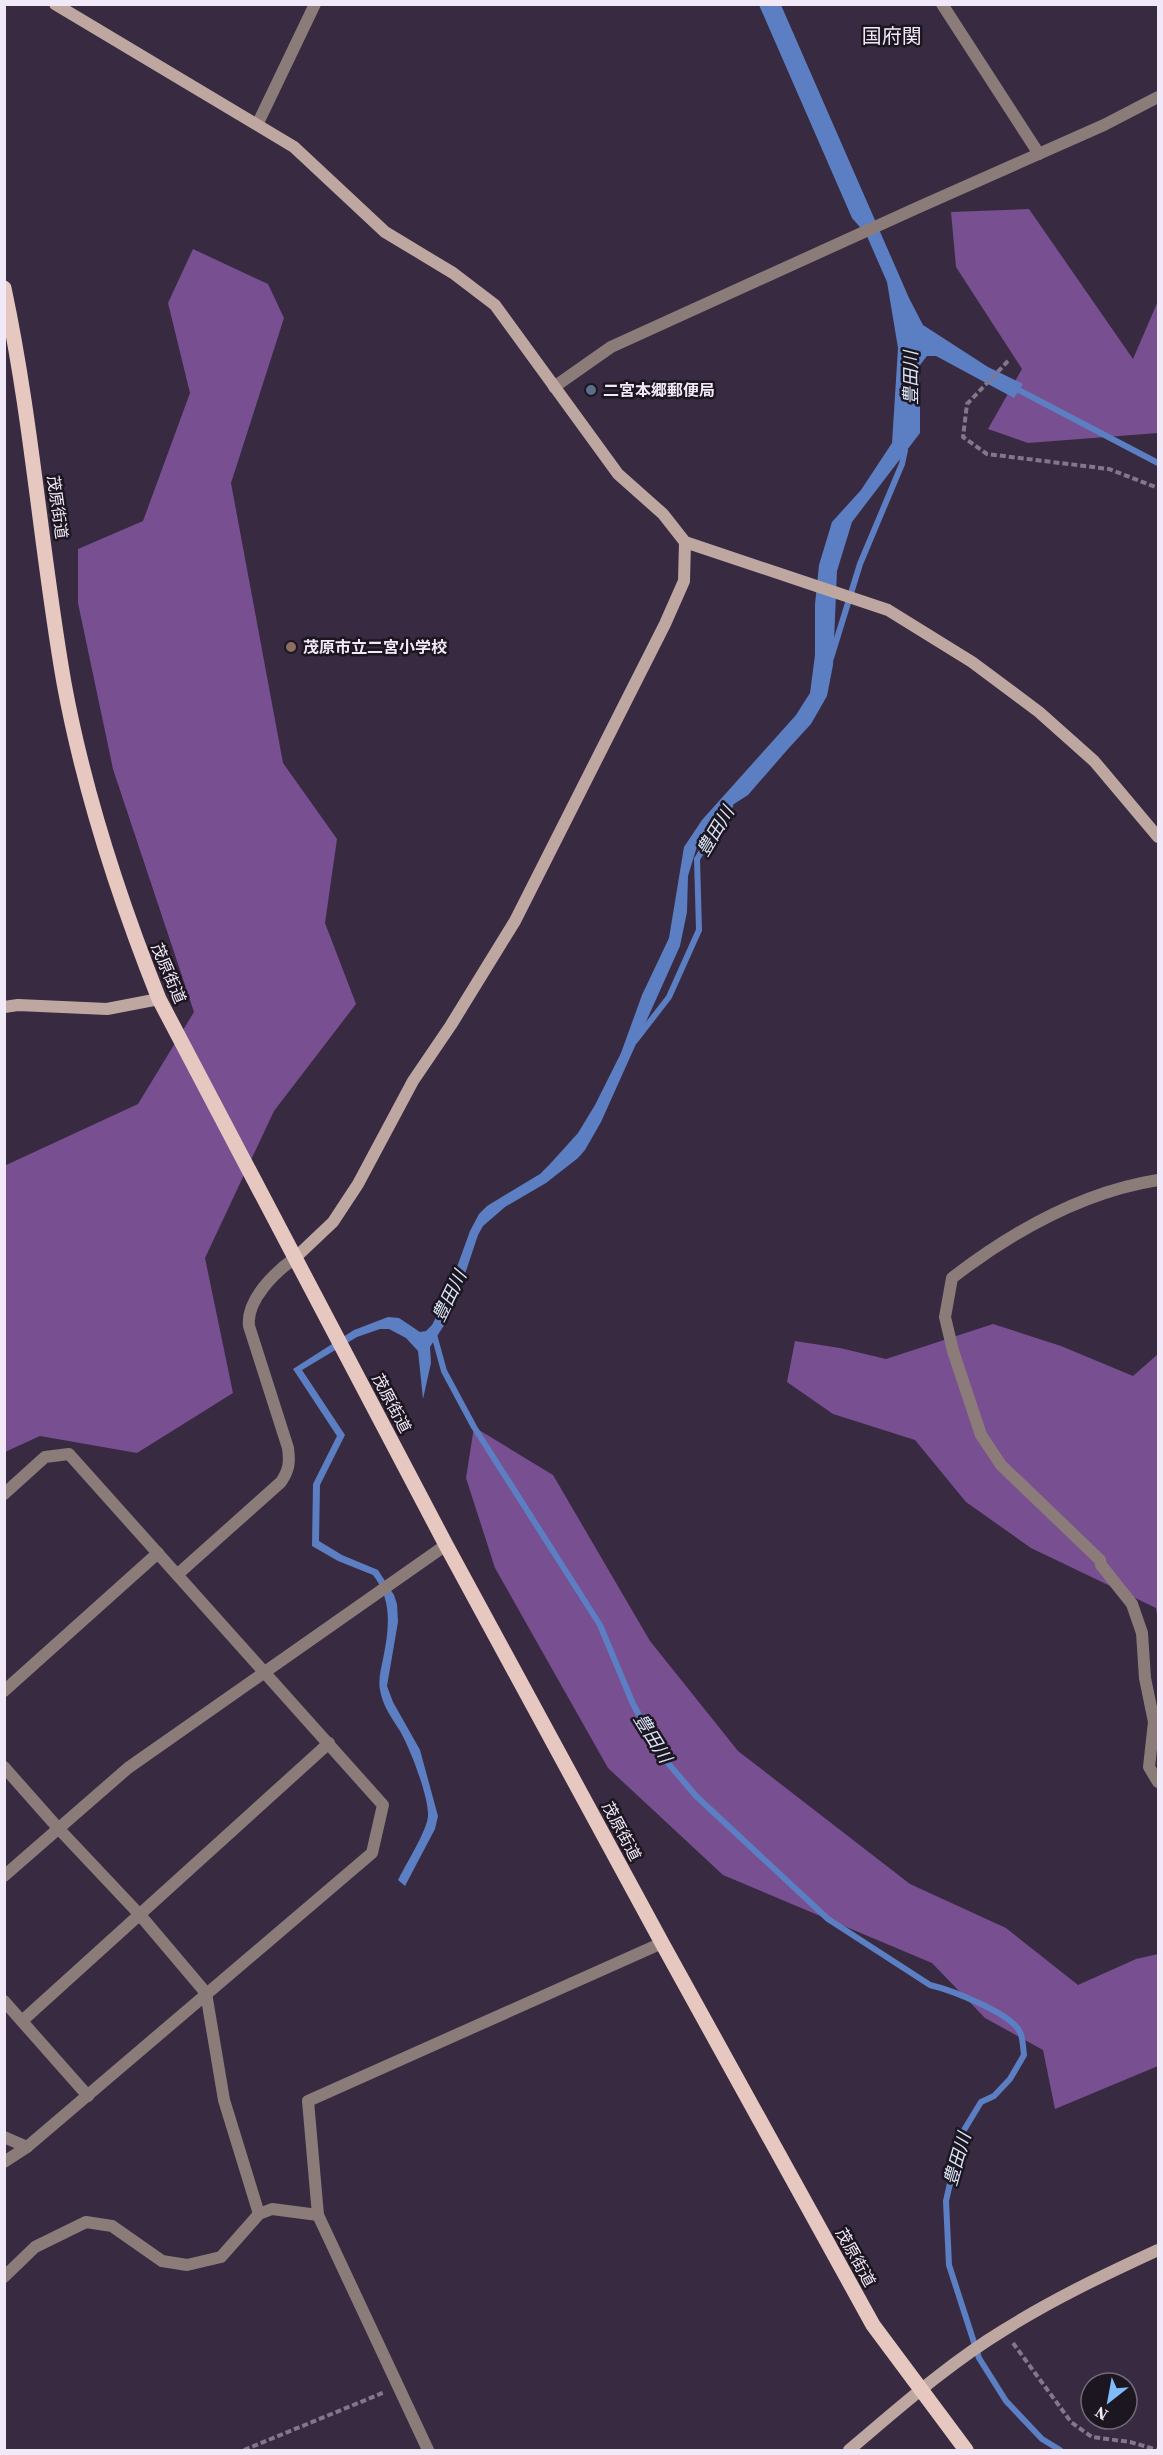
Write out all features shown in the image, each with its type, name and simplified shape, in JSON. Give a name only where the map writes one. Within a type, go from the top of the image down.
[{"type":"main road","name":"茂原街道","points":[[4,288],[14,334],[64,683],[81,764],[110,864],[134,936],[159,999],[446,1545],[873,2325],[966,2451]]},
{"type":"street","points":[[55,4],[258,123],[294,147],[385,232],[453,273],[495,305],[618,474],[663,514],[685,542],[888,610],[972,662],[1039,712],[1094,760],[1158,837]]},
{"type":"street","points":[[258,123],[315,4]]},
{"type":"street","points":[[942,4],[1039,154]]},
{"type":"street","points":[[554,387],[611,347],[1158,98]]},
{"type":"street","points":[[178,1574],[281,1482],[288,1471],[290,1463],[288,1448],[248,1315],[254,1302],[283,1266],[295,1258],[333,1222],[358,1184],[412,1081],[451,1025],[515,921],[670,614],[684,581],[685,542]]},
{"type":"street","points":[[4,1007],[18,1005],[107,1009],[159,999]]},
{"type":"street","points":[[1158,1180],[1139,1183],[1084,1199],[1043,1219],[971,1263],[951,1278],[945,1317],[953,1351],[981,1435],[1001,1465],[1100,1560],[1101,1565],[1132,1604],[1142,1633],[1145,1678],[1154,1722],[1149,1767],[1158,1782]]},
{"type":"street","points":[[4,1494],[45,1456],[69,1454],[265,1670],[383,1805],[372,1853],[27,2148],[4,2162]]},
{"type":"street","points":[[4,1876],[128,1768],[446,1545]]},
{"type":"street","points":[[4,1691],[158,1553]]},
{"type":"street","points":[[22,2021],[329,1743]]},
{"type":"street","points":[[4,1767],[140,1915],[206,1994],[224,2100],[259,2214]]},
{"type":"street","points":[[428,2451],[318,2215],[308,2101],[662,1943]]},
{"type":"street","points":[[4,2001],[88,2096]]},
{"type":"street","points":[[4,2137],[27,2148]]},
{"type":"street","points":[[4,2277],[35,2247],[86,2222],[112,2226],[162,2261],[187,2265],[221,2257],[259,2214],[272,2209],[318,2215]]},
{"type":"street","points":[[849,2451],[920,2390],[1003,2330],[1107,2273],[1158,2250]]},
{"type":"path","points":[[1008,361],[967,404],[963,437],[987,453],[1109,469],[1158,488]]},
{"type":"path","points":[[1003,2330],[1071,2422],[1092,2437],[1130,2442],[1158,2451]]},
{"type":"path","points":[[244,2451],[399,2386]]},
{"type":"shaded area","points":[[1029,209],[1133,359],[1158,301],[1158,433],[1028,443],[988,429],[1022,369],[956,267],[951,212]]},
{"type":"shaded area","points":[[193,249],[268,284],[284,318],[231,483],[283,763],[337,839],[325,923],[356,1004],[274,1111],[205,1258],[233,1393],[137,1453],[40,1436],[5,1452],[4,1166],[138,1104],[194,1012],[113,769],[78,603],[78,549],[143,521],[190,393],[168,303]]},
{"type":"shaded area","points":[[993,1324],[1061,1346],[1133,1376],[1158,1354],[1158,1622],[1156,1608],[1031,1548],[966,1502],[915,1440],[833,1414],[787,1382],[795,1341],[840,1348],[886,1359]]},
{"type":"shaded area","points":[[474,1427],[553,1475],[650,1641],[738,1751],[910,1884],[1006,1928],[1078,1985],[1136,1959],[1158,1954],[1158,2066],[1055,2109],[1043,2050],[985,2018],[932,1963],[723,1875],[608,1768],[495,1568],[466,1478]]},
{"type":"water","points":[[759,5],[781,5],[909,298],[923,325],[988,367],[1023,384],[1014,398],[936,356],[927,356],[920,365],[920,433],[852,522],[837,571],[833,665],[827,696],[811,724],[748,795],[734,804],[698,843],[688,876],[687,912],[680,946],[601,1122],[578,1158],[546,1183],[505,1207],[483,1226],[452,1313],[430,1347],[431,1363],[423,1399],[418,1351],[406,1338],[389,1329],[380,1329],[357,1337],[302,1370],[345,1435],[320,1485],[319,1541],[342,1555],[378,1570],[397,1604],[398,1622],[387,1686],[393,1702],[420,1750],[438,1816],[435,1829],[405,1886],[398,1880],[421,1837],[428,1814],[422,1784],[413,1760],[381,1696],[379,1682],[388,1626],[387,1605],[373,1575],[338,1561],[312,1546],[313,1484],[337,1436],[293,1369],[354,1330],[388,1317],[399,1318],[420,1332],[426,1331],[432,1325],[445,1300],[470,1231],[479,1214],[487,1206],[540,1174],[578,1133],[621,1053],[642,995],[669,938],[684,847],[702,820],[796,715],[810,693],[815,655],[815,604],[819,565],[832,522],[861,490],[892,443],[898,348],[887,282],[866,234],[852,218]]},
{"type":"waterway","points":[[1013,387],[1158,463]]},
{"type":"waterway","name":"豊田川","points":[[831,658],[860,564],[902,464],[905,450]]},
{"type":"waterway","name":"豊田川","points":[[635,1041],[669,997],[699,930],[697,859],[730,806]]},
{"type":"waterway","name":"豊田川","points":[[433,1331],[444,1371],[474,1427],[600,1625],[633,1704],[661,1755],[696,1796],[828,1919],[930,1985],[965,1997],[1005,2017],[1020,2032],[1024,2055],[1010,2079],[994,2096],[981,2102],[961,2135],[946,2201],[949,2265],[979,2358],[1006,2401],[1042,2439],[1060,2450]]},
{"type":"place","name":"二宮本郷郵便局","points":[[591,390]]},
{"type":"place","name":"茂原市立二宮小学校","points":[[291,647]]},
{"type":"district","name":"国府関","points":[[892,36]]}]
